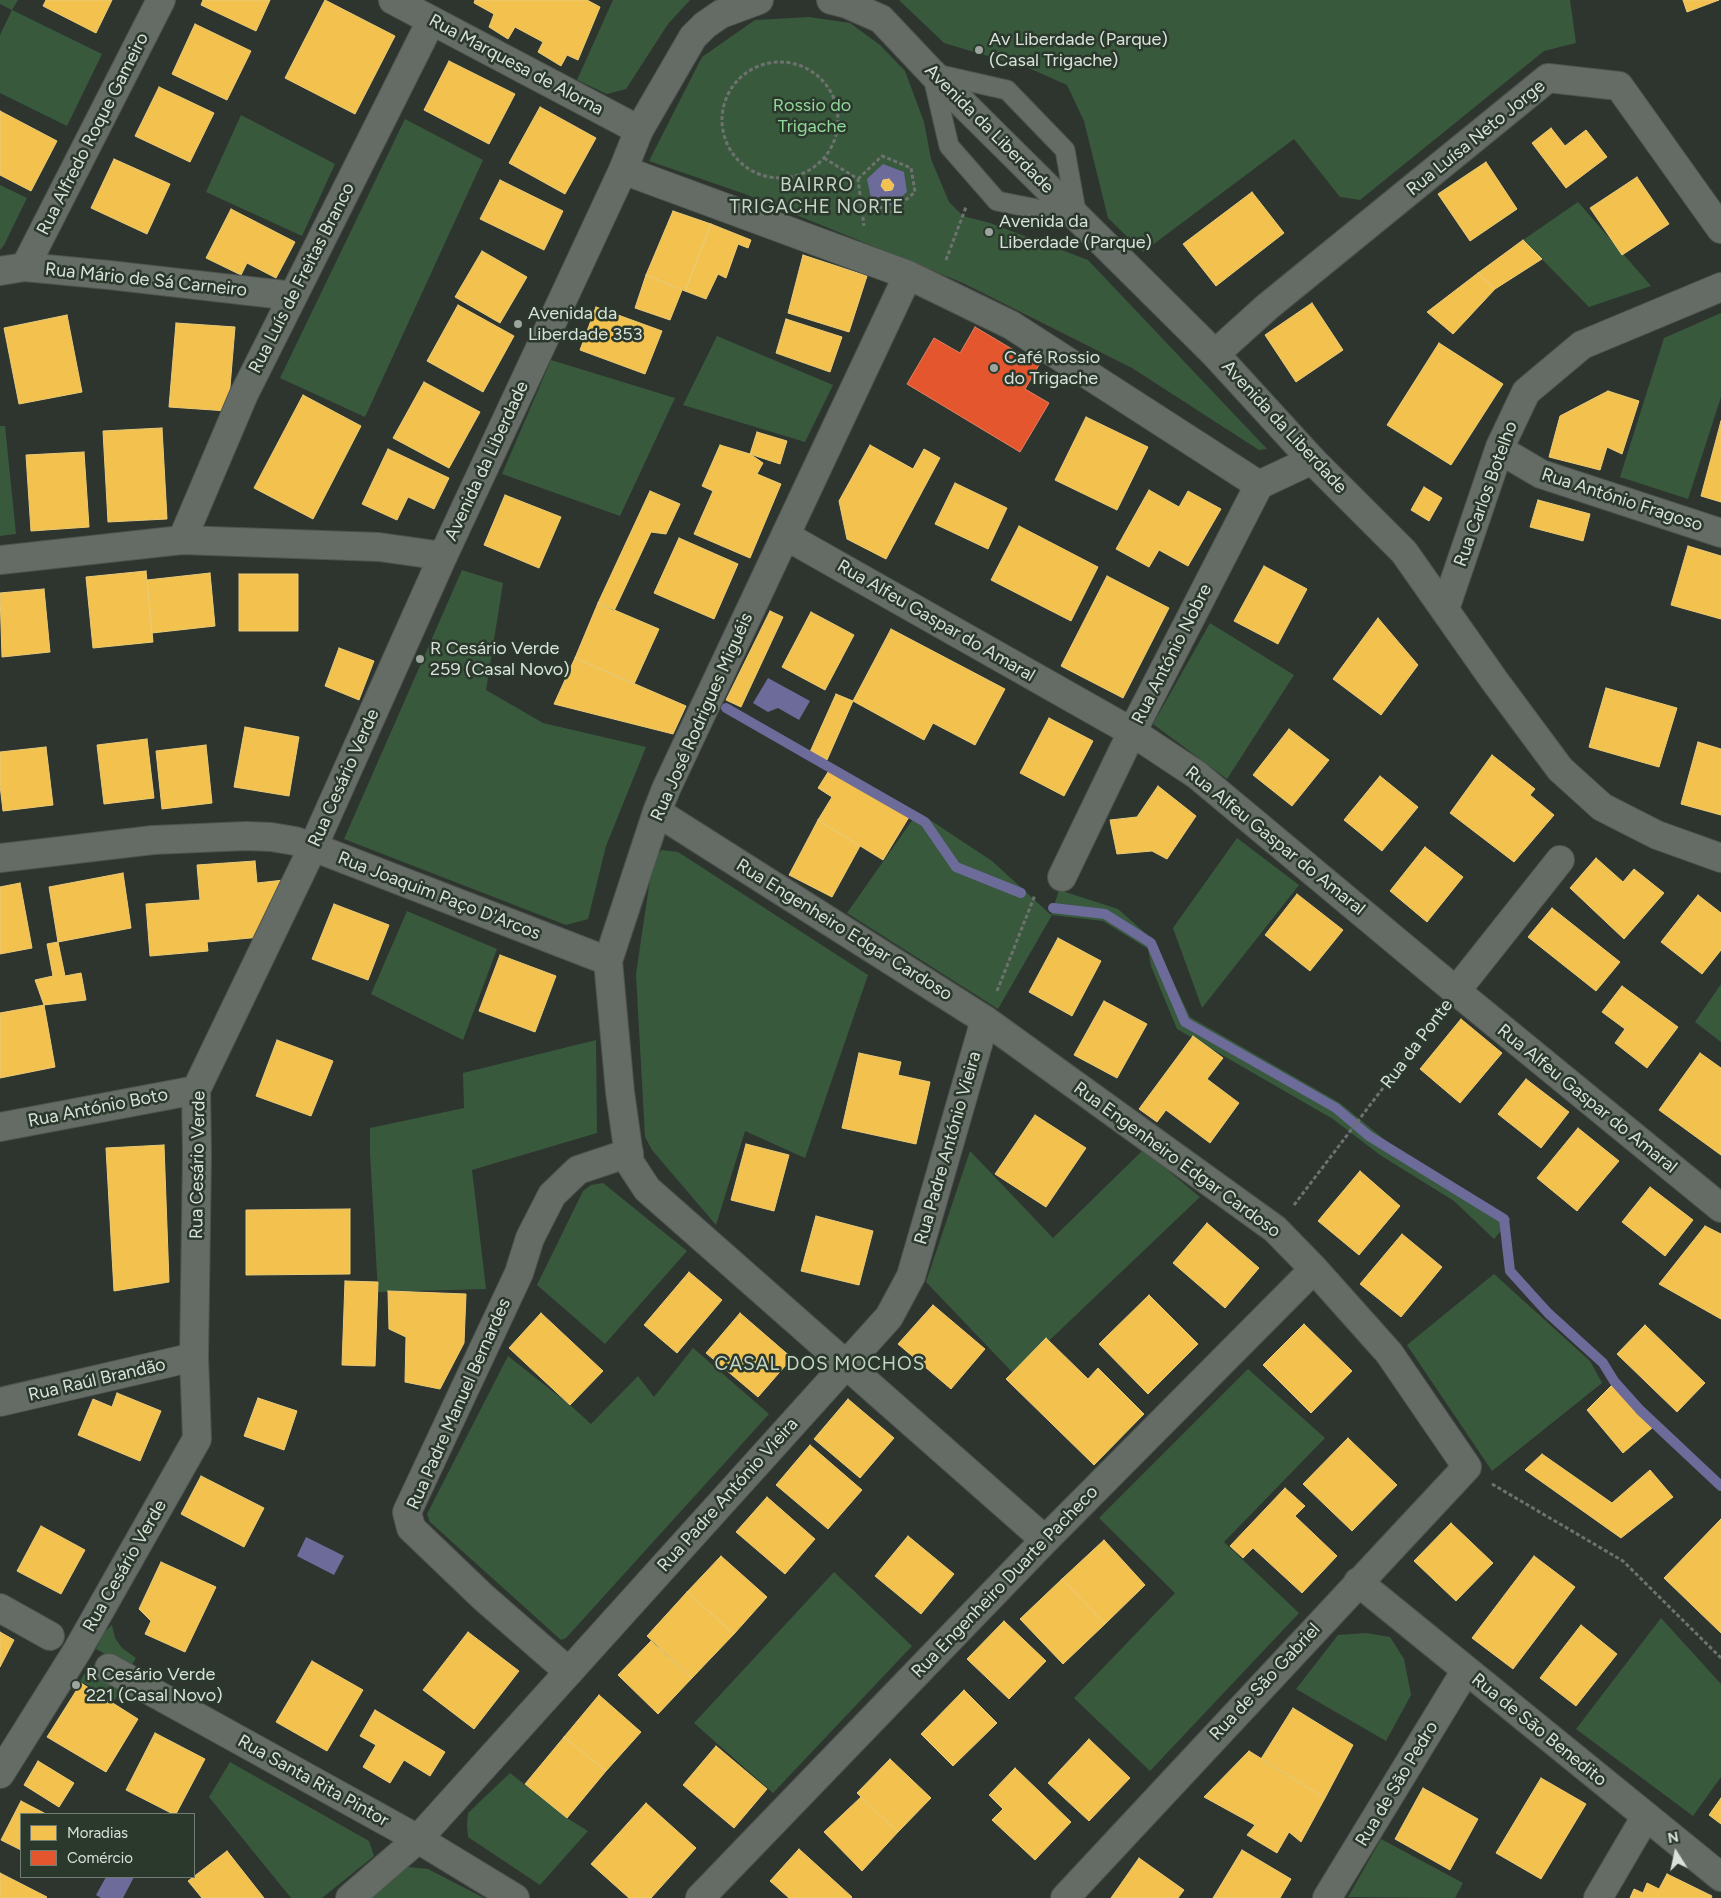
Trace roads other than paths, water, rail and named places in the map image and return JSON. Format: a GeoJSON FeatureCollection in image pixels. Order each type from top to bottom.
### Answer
{"type":"FeatureCollection","features":[{"type":"Feature","properties":{"kind":"street","name":"Rua Alfredo Roque Gameiro"},"geometry":{"type":"LineString","coordinates":[[12,269],[161,0]]}},
{"type":"Feature","properties":{"kind":"street","name":"Rua Marquesa de Alorna"},"geometry":{"type":"LineString","coordinates":[[393,0],[639,130]]}},
{"type":"Feature","properties":{"kind":"street","name":"Avenida da Liberdade"},"geometry":{"type":"LineString","coordinates":[[0,560],[182,540],[380,547],[443,556],[623,170],[639,130],[693,37],[705,25],[721,14],[759,0]]}},
{"type":"Feature","properties":{"kind":"street","name":"Avenida da Liberdade"},"geometry":{"type":"LineString","coordinates":[[831,0],[848,4],[881,19],[932,73],[1215,354],[1312,460],[1404,552],[1560,770],[1602,807],[1656,835],[1721,858]]}},
{"type":"Feature","properties":{"kind":"street","name":"Rua Luís de Freitas Branco"},"geometry":{"type":"LineString","coordinates":[[182,540],[244,394],[431,21]]}},
{"type":"Feature","properties":{"kind":"street","name":"Rua Luísa Neto Jorge"},"geometry":{"type":"LineString","coordinates":[[1215,354],[1268,307],[1548,78],[1619,86],[1721,229]]}},
{"type":"Feature","properties":{"kind":"street"},"geometry":{"type":"LineString","coordinates":[[623,170],[908,275],[1011,325],[1259,485],[1312,460]]}},
{"type":"Feature","properties":{"kind":"street","name":"Rua Mário de Sá Carneiro"},"geometry":{"type":"LineString","coordinates":[[12,269],[109,275],[293,296]]}},
{"type":"Feature","properties":{"kind":"street","name":"Rua José Rodrigues Miguéis"},"geometry":{"type":"LineString","coordinates":[[908,275],[666,789],[657,812],[608,961],[620,1092],[630,1163],[647,1190],[1045,1540]]}},
{"type":"Feature","properties":{"kind":"street","name":"Rua Carlos Botelho"},"geometry":{"type":"LineString","coordinates":[[1445,610],[1500,447],[1526,392],[1582,345],[1721,287]]}},
{"type":"Feature","properties":{"kind":"street","name":"Rua António Fragoso"},"geometry":{"type":"LineString","coordinates":[[1500,447],[1507,454],[1541,474],[1721,533]]}},
{"type":"Feature","properties":{"kind":"street","name":"Rua António Nobre"},"geometry":{"type":"LineString","coordinates":[[1062,877],[1132,732],[1259,485]]}},
{"type":"Feature","properties":{"kind":"street","name":"Rua Alfeu Gaspar do Amaral"},"geometry":{"type":"LineString","coordinates":[[786,536],[1132,732],[1198,775],[1456,992],[1721,1208]]}},
{"type":"Feature","properties":{"kind":"street","name":"Rua Cesário Verde"},"geometry":{"type":"LineString","coordinates":[[0,1774],[69,1647],[197,1439],[194,1357],[198,1155],[196,1090],[313,847],[443,556]]}},
{"type":"Feature","properties":{"kind":"street","name":"Rua Engenheiro Edgar Cardoso"},"geometry":{"type":"LineString","coordinates":[[657,812],[985,1020],[1275,1229],[1314,1269],[1389,1353],[1466,1467]]}},
{"type":"Feature","properties":{"kind":"street","name":"Rua Joaquim Paço D'Arcos"},"geometry":{"type":"LineString","coordinates":[[0,858],[153,840],[246,836],[287,839],[313,847],[608,961]]}},
{"type":"Feature","properties":{"kind":"street","name":"Rua da Ponte"},"geometry":{"type":"LineString","coordinates":[[1456,992],[1560,860]]}},
{"type":"Feature","properties":{"kind":"street","name":"Rua Padre António Vieira"},"geometry":{"type":"LineString","coordinates":[[350,1898],[418,1839],[889,1317],[911,1276],[985,1020]]}},
{"type":"Feature","properties":{"kind":"street","name":"Rua António Boto"},"geometry":{"type":"LineString","coordinates":[[0,1127],[196,1090]]}},
{"type":"Feature","properties":{"kind":"street","name":"Rua Padre Manuel Bernardes"},"geometry":{"type":"LineString","coordinates":[[569,1672],[483,1597],[411,1528],[407,1512],[519,1273],[530,1238],[552,1195],[578,1170],[629,1152]]}},
{"type":"Feature","properties":{"kind":"street","name":"Rua Engenheiro Duarte Pacheco"},"geometry":{"type":"LineString","coordinates":[[700,1898],[1045,1540],[1314,1269]]}},
{"type":"Feature","properties":{"kind":"street","name":"Rua Raúl Brandão"},"geometry":{"type":"LineString","coordinates":[[0,1402],[194,1357]]}},
{"type":"Feature","properties":{"kind":"street","name":"Rua de São Gabriel"},"geometry":{"type":"LineString","coordinates":[[1065,1898],[1466,1467]]}},
{"type":"Feature","properties":{"kind":"street","name":"Rua de São Benedito"},"geometry":{"type":"LineString","coordinates":[[1358,1582],[1721,1877]]}},
{"type":"Feature","properties":{"kind":"street"},"geometry":{"type":"LineString","coordinates":[[0,1608],[69,1647]]}},
{"type":"Feature","properties":{"kind":"street","name":"Rua Santa Rita Pintor"},"geometry":{"type":"LineString","coordinates":[[109,1668],[418,1839],[515,1898]]}},
{"type":"Feature","properties":{"kind":"street","name":"Rua de São Pedro"},"geometry":{"type":"LineString","coordinates":[[1328,1898],[1466,1670]]}},
{"type":"Feature","properties":{"kind":"street"},"geometry":{"type":"LineString","coordinates":[[1598,1898],[1646,1816]]}},
{"type":"Feature","properties":{"kind":"lane"},"geometry":{"type":"LineString","coordinates":[[932,73],[1007,90],[1065,150],[1077,217],[996,201],[949,146],[932,73]]}},
{"type":"Feature","properties":{"kind":"waterway"},"geometry":{"type":"LineString","coordinates":[[726,708],[925,822],[956,867],[1021,893]]}},
{"type":"Feature","properties":{"kind":"waterway"},"geometry":{"type":"LineString","coordinates":[[1053,908],[1105,914],[1151,943],[1185,1022],[1336,1108],[1369,1136],[1504,1219],[1510,1271],[1548,1313],[1603,1363],[1614,1381],[1640,1410],[1721,1486]]}},
{"type":"Feature","properties":{"kind":"place","name":"Av Liberdade (Parque) (Casal Trigache)"},"geometry":{"type":"Point","coordinates":[979,50]}},
{"type":"Feature","properties":{"kind":"place","name":"Avenida da Liberdade (Parque)"},"geometry":{"type":"Point","coordinates":[989,232]}},
{"type":"Feature","properties":{"kind":"place","name":"Avenida da Liberdade 353"},"geometry":{"type":"Point","coordinates":[518,324]}},
{"type":"Feature","properties":{"kind":"place","name":"Café Rossio do Trigache"},"geometry":{"type":"Point","coordinates":[994,368]}},
{"type":"Feature","properties":{"kind":"place","name":"R Cesário Verde 259 (Casal Novo)"},"geometry":{"type":"Point","coordinates":[420,659]}},
{"type":"Feature","properties":{"kind":"place","name":"R Cesário Verde 221 (Casal Novo)"},"geometry":{"type":"Point","coordinates":[76,1685]}},
{"type":"Feature","properties":{"kind":"district","name":"BAIRRO TRIGACHE NORTE"},"geometry":{"type":"Point","coordinates":[817,196]}},
{"type":"Feature","properties":{"kind":"district","name":"CASAL DOS MOCHOS"},"geometry":{"type":"Point","coordinates":[820,1364]}},
{"type":"Feature","properties":{"kind":"park label","name":"Rossio do Trigache"},"geometry":{"type":"Point","coordinates":[812,116]}}]}
